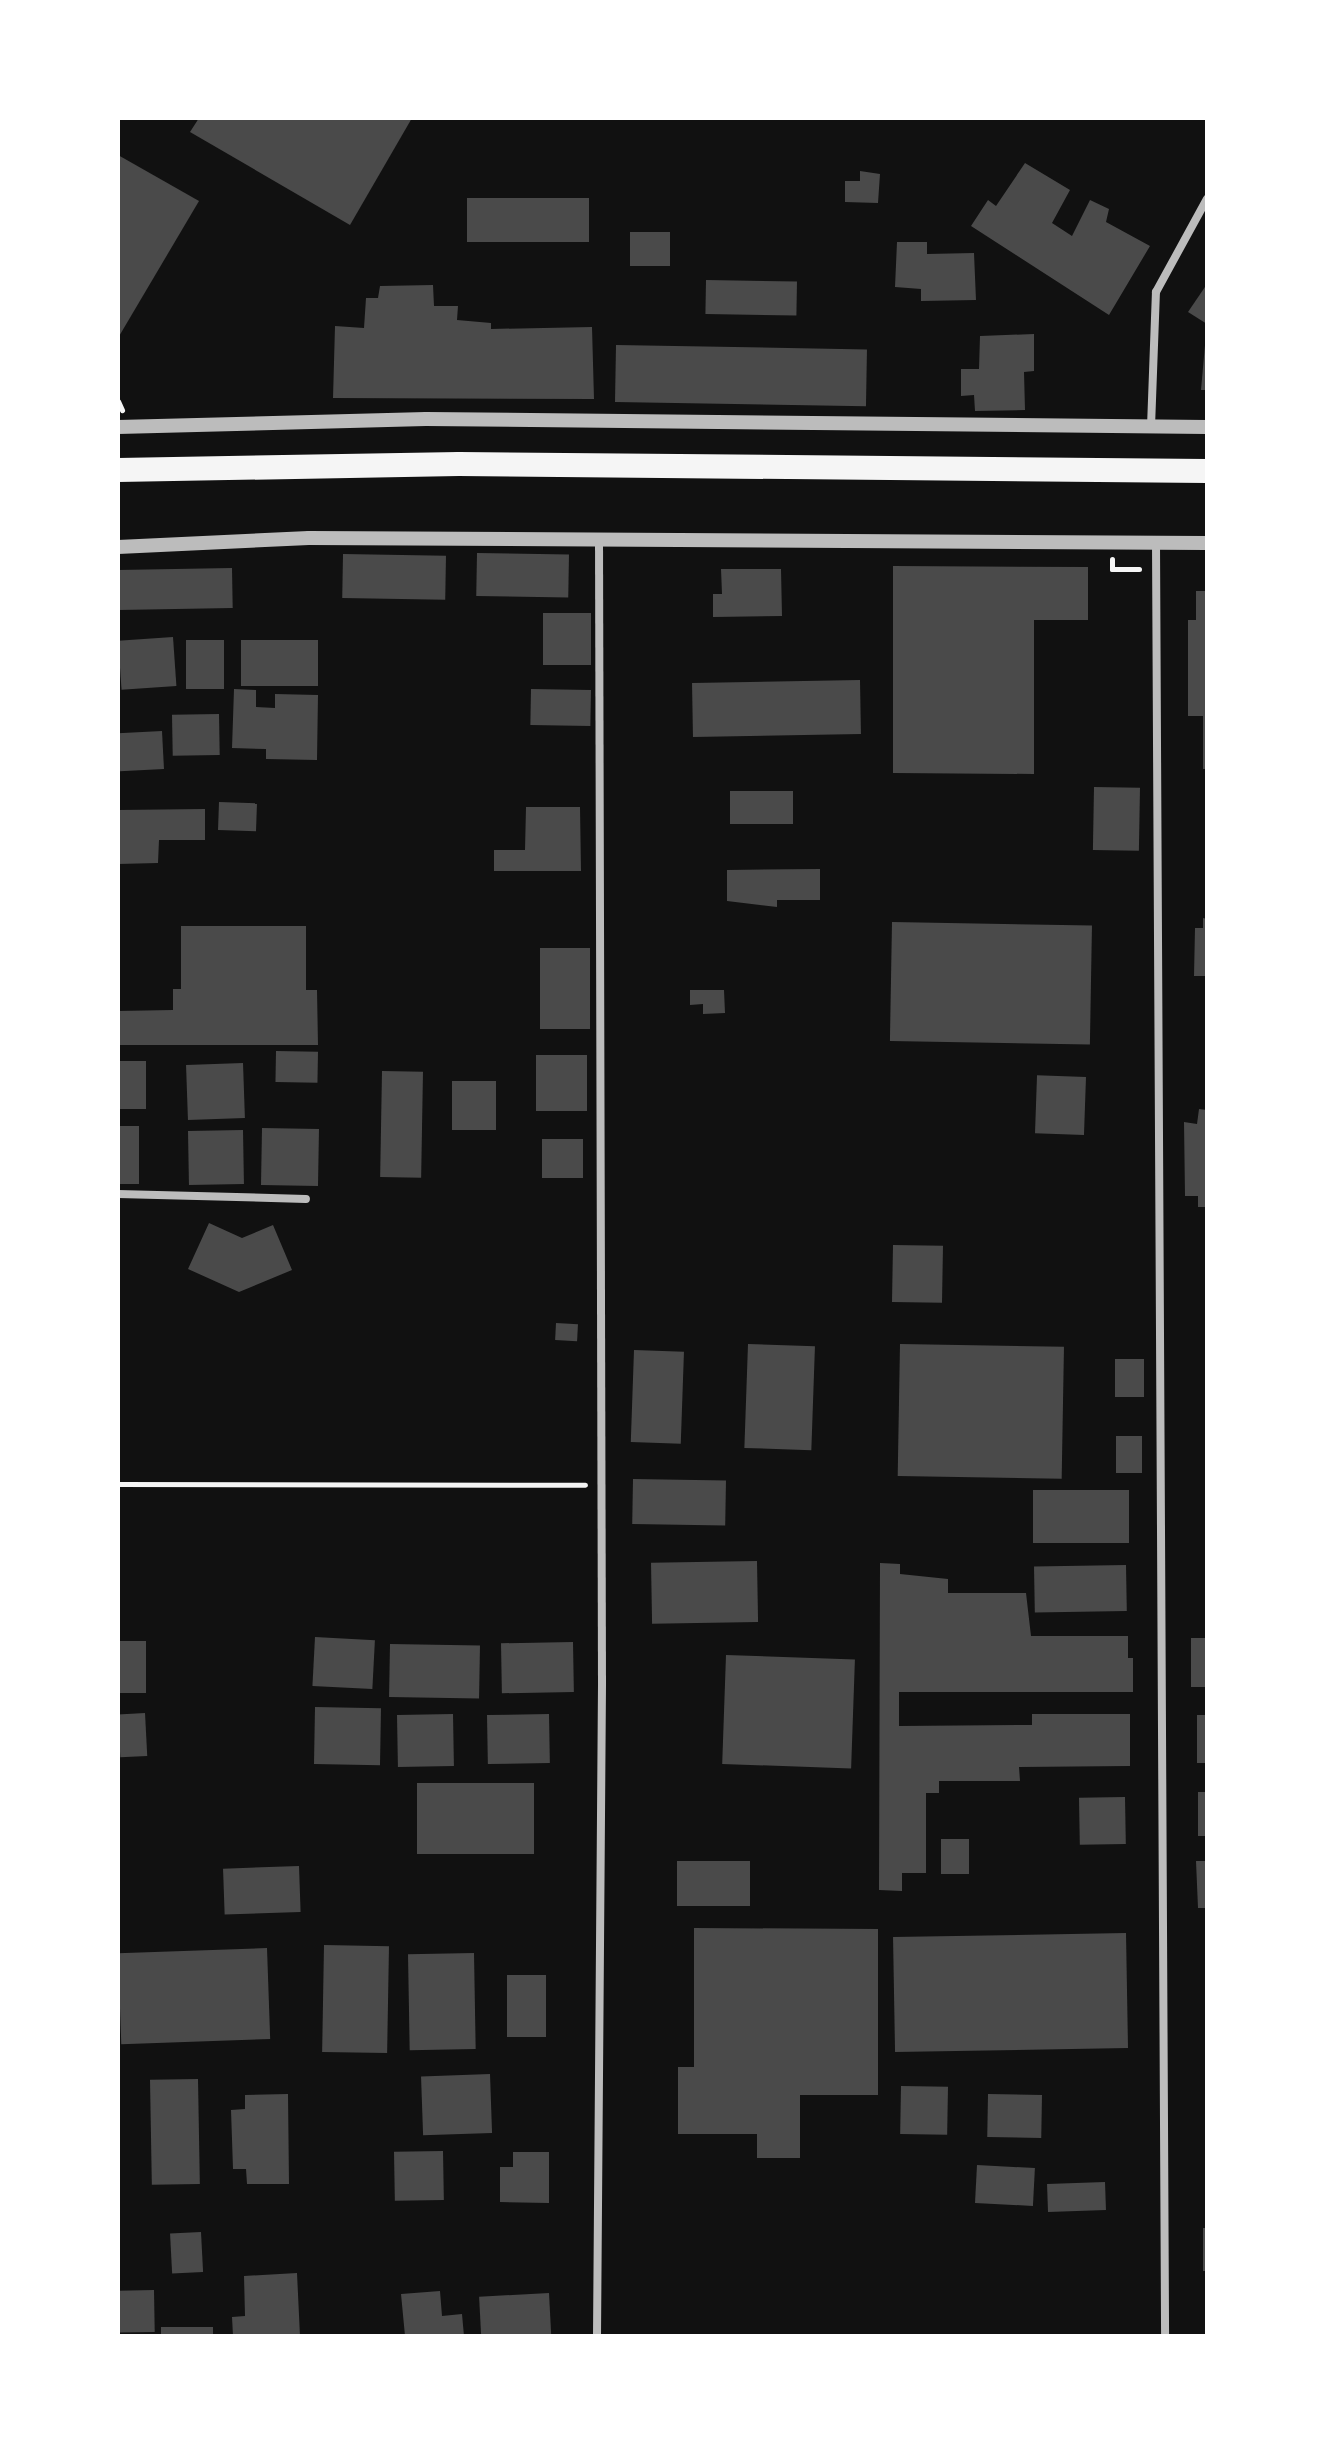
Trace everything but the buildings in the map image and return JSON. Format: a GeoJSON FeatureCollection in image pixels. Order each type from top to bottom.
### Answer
{"type":"FeatureCollection","features":[{"type":"Feature","properties":{"kind":"highway"},"geometry":{"type":"LineString","coordinates":[[118,470],[490,464],[1207,471]]}},
{"type":"Feature","properties":{"kind":"highway"},"geometry":{"type":"LineString","coordinates":[[1163,471],[1207,478]]}},
{"type":"Feature","properties":{"kind":"street"},"geometry":{"type":"LineString","coordinates":[[1151,427],[1156,292],[1207,199]]}},
{"type":"Feature","properties":{"kind":"street"},"geometry":{"type":"LineString","coordinates":[[118,427],[426,419],[1207,427]]}},
{"type":"Feature","properties":{"kind":"street"},"geometry":{"type":"LineString","coordinates":[[118,547],[309,538],[1207,543]]}},
{"type":"Feature","properties":{"kind":"street"},"geometry":{"type":"LineString","coordinates":[[597,2336],[602,1485],[599,540]]}},
{"type":"Feature","properties":{"kind":"street"},"geometry":{"type":"LineString","coordinates":[[1156,543],[1165,2336]]}},
{"type":"Feature","properties":{"kind":"street"},"geometry":{"type":"LineString","coordinates":[[118,1194],[306,1199]]}},
{"type":"Feature","properties":{"kind":"path"},"geometry":{"type":"LineString","coordinates":[[118,1484],[602,1485]]}}]}
